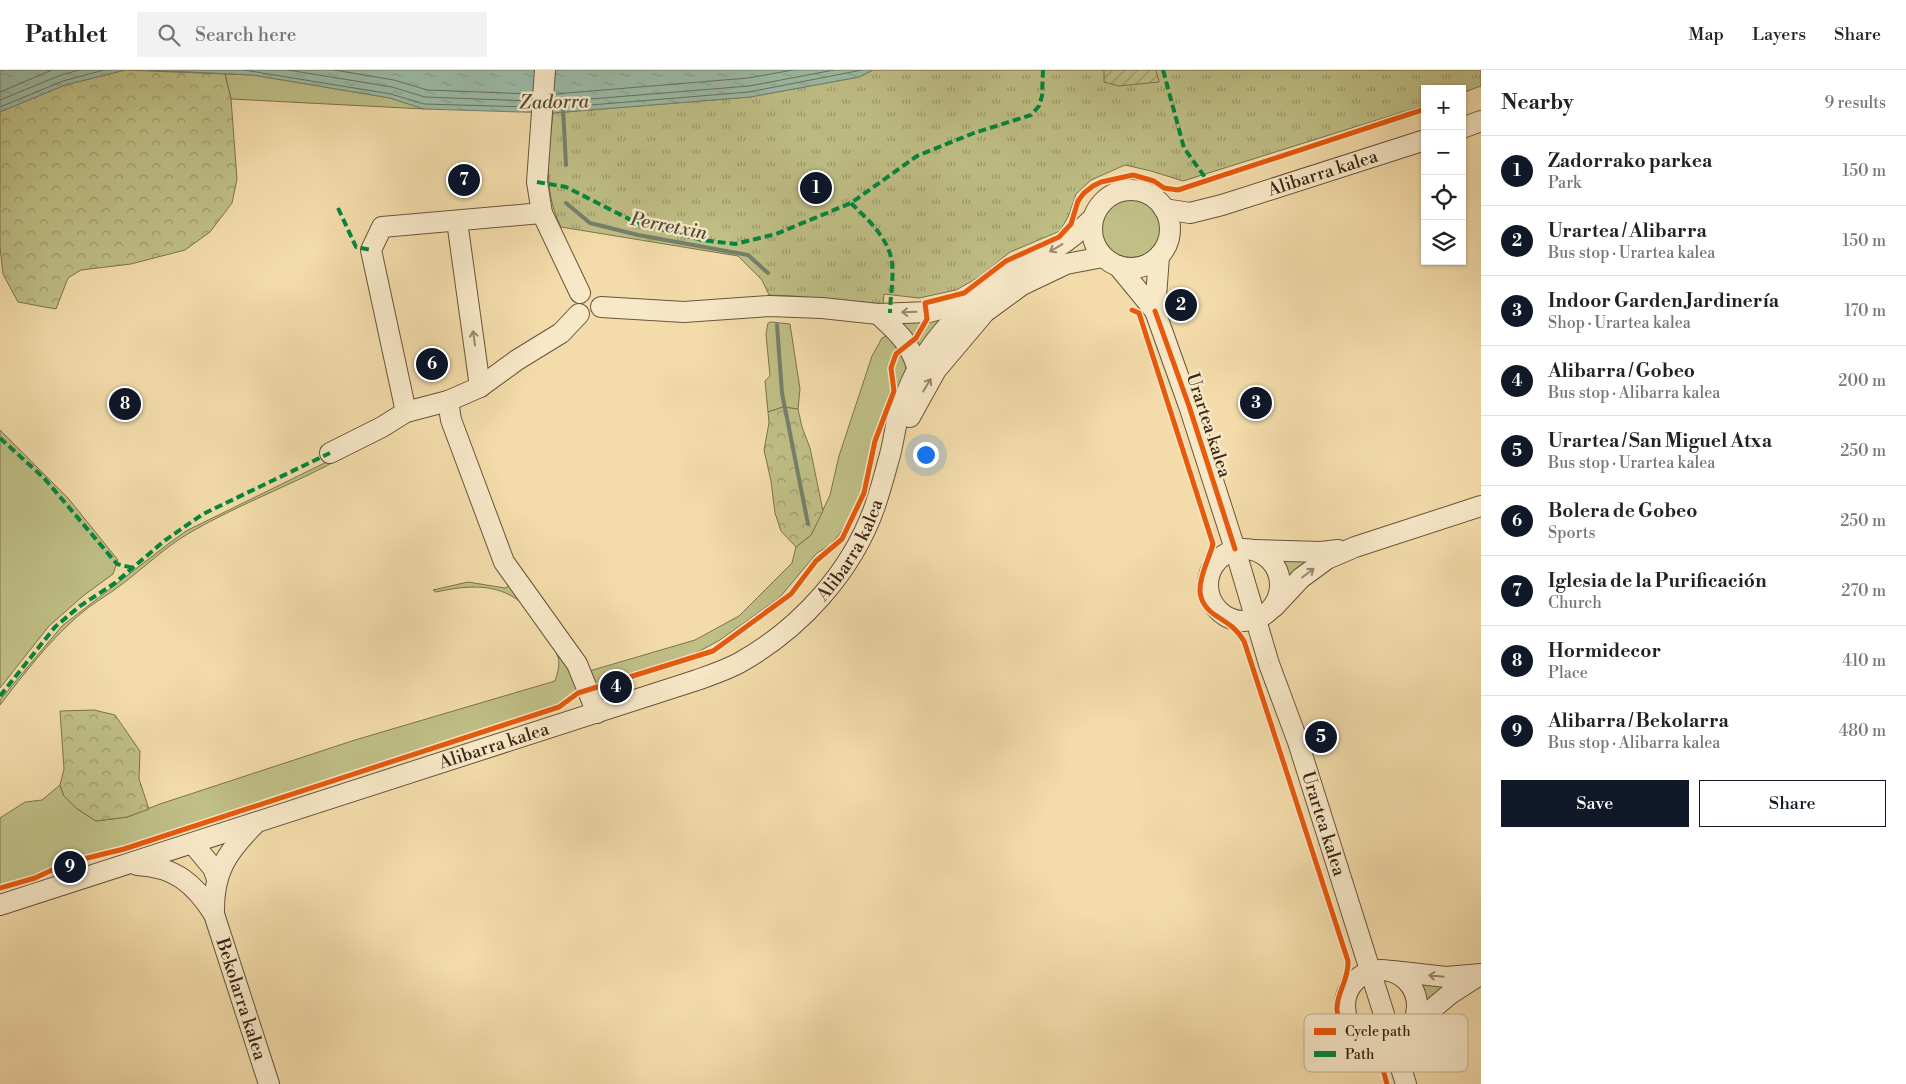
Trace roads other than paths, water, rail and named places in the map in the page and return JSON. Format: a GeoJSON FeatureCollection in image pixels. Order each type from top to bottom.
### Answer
{"type":"FeatureCollection","features":[{"type":"Feature","properties":{"kind":"street"},"geometry":{"type":"LineString","coordinates":[[545,70],[537,182],[542,213],[580,293]]}},
{"type":"Feature","properties":{"kind":"street"},"geometry":{"type":"LineString","coordinates":[[1466,127],[1481,122]]}},
{"type":"Feature","properties":{"kind":"street","name":"Alibarra kalea"},"geometry":{"type":"LineString","coordinates":[[1164,209],[1190,213],[1220,206],[1421,141]]}},
{"type":"Feature","properties":{"kind":"street"},"geometry":{"type":"LineString","coordinates":[[1137,191],[1148,194],[1157,200],[1164,209],[1170,231],[1163,249],[1147,265],[1133,268],[1111,262],[1095,246],[1092,232],[1093,218],[1105,200],[1115,194],[1137,191]]}},
{"type":"Feature","properties":{"kind":"street","name":"Alibarra kalea"},"geometry":{"type":"LineString","coordinates":[[1163,249],[1179,230],[1220,206]]}},
{"type":"Feature","properties":{"kind":"street"},"geometry":{"type":"LineString","coordinates":[[406,412],[370,250],[382,227],[542,213]]}},
{"type":"Feature","properties":{"kind":"street","name":"Alibarra kalea"},"geometry":{"type":"LineString","coordinates":[[0,905],[597,713],[697,680],[738,663],[777,638],[806,613],[847,564],[861,539],[875,506],[889,460],[898,417],[917,367],[941,334],[973,300],[1009,271],[1047,254],[1074,238],[1093,218]]}},
{"type":"Feature","properties":{"kind":"street"},"geometry":{"type":"LineString","coordinates":[[457,221],[480,387]]}},
{"type":"Feature","properties":{"kind":"street","name":"Urartea kalea"},"geometry":{"type":"LineString","coordinates":[[1155,311],[1163,249]]}},
{"type":"Feature","properties":{"kind":"street","name":"Alibarra kalea"},"geometry":{"type":"LineString","coordinates":[[889,460],[922,393],[936,370],[986,312],[1022,285],[1066,264],[1111,262]]}},
{"type":"Feature","properties":{"kind":"street","name":"Urartea kalea"},"geometry":{"type":"LineString","coordinates":[[1111,262],[1155,311],[1189,406],[1236,549],[1269,664],[1298,742],[1385,1014]]}},
{"type":"Feature","properties":{"kind":"street"},"geometry":{"type":"LineString","coordinates":[[588,290],[595,293],[600,299],[601,307],[596,314],[588,317],[579,314],[574,303],[580,293],[588,290]]}},
{"type":"Feature","properties":{"kind":"street"},"geometry":{"type":"LineString","coordinates":[[601,307],[684,312],[769,306],[822,308],[878,314],[929,312],[973,300]]}},
{"type":"Feature","properties":{"kind":"street"},"geometry":{"type":"LineString","coordinates":[[330,453],[382,427],[406,412],[448,401],[480,387],[517,360],[562,333],[579,314]]}},
{"type":"Feature","properties":{"kind":"street"},"geometry":{"type":"LineString","coordinates":[[878,314],[901,336],[912,350],[917,367]]}},
{"type":"Feature","properties":{"kind":"street"},"geometry":{"type":"LineString","coordinates":[[448,401],[452,420],[504,562],[576,664],[597,713]]}},
{"type":"Feature","properties":{"kind":"street"},"geometry":{"type":"LineString","coordinates":[[1355,547],[1321,552],[1236,549],[1222,556],[1214,563],[1207,582],[1208,592],[1217,610],[1225,616],[1245,621],[1256,620],[1274,606],[1301,578],[1327,559],[1355,547],[1481,506]]}},
{"type":"Feature","properties":{"kind":"street"},"geometry":{"type":"LineString","coordinates":[[1256,550],[1266,555],[1274,563],[1279,574],[1281,585],[1279,596],[1274,606]]}},
{"type":"Feature","properties":{"kind":"street","name":"Bekolarra kalea"},"geometry":{"type":"LineString","coordinates":[[214,914],[217,879],[223,862],[236,843],[255,824]]}},
{"type":"Feature","properties":{"kind":"street"},"geometry":{"type":"LineString","coordinates":[[193,844],[213,868],[217,879]]}},
{"type":"Feature","properties":{"kind":"street"},"geometry":{"type":"LineString","coordinates":[[191,885],[190,860],[193,844]]}},
{"type":"Feature","properties":{"kind":"street","name":"Bekolarra kalea"},"geometry":{"type":"LineString","coordinates":[[130,864],[154,866],[170,870],[203,896],[214,914],[269,1084]]}},
{"type":"Feature","properties":{"kind":"street"},"geometry":{"type":"LineString","coordinates":[[1346,1014],[1345,1000],[1351,984],[1359,977],[1371,971],[1392,971],[1446,977],[1481,974]]}},
{"type":"Feature","properties":{"kind":"street"},"geometry":{"type":"LineString","coordinates":[[1392,971],[1403,977],[1412,986],[1417,998],[1416,1014]]}},
{"type":"Feature","properties":{"kind":"street"},"geometry":{"type":"LineString","coordinates":[[1426,1014],[1450,994],[1481,974]]}},
{"type":"Feature","properties":{"kind":"street","name":"Urartea kalea"},"geometry":{"type":"LineString","coordinates":[[1402,1072],[1406,1084]]}},
{"type":"Feature","properties":{"kind":"water"},"geometry":{"type":"Polygon","coordinates":[[[125,70],[65,85],[0,112],[0,71],[125,70]]]}},
{"type":"Feature","properties":{"kind":"water","name":"Zadorra"},"geometry":{"type":"Polygon","coordinates":[[[146,70],[873,70],[859,77],[750,97],[553,113],[424,109],[390,98],[253,75],[146,70]]]}},
{"type":"Feature","properties":{"kind":"waterway","name":"Perretxin"},"geometry":{"type":"LineString","coordinates":[[563,108],[566,165]]}},
{"type":"Feature","properties":{"kind":"waterway","name":"Perretxin"},"geometry":{"type":"LineString","coordinates":[[566,203],[590,223],[638,235],[748,255],[768,273]]}},
{"type":"Feature","properties":{"kind":"waterway","name":"Perretxin"},"geometry":{"type":"LineString","coordinates":[[777,325],[782,393],[808,524]]}},
{"type":"Feature","properties":{"kind":"place","name":"Iglesia de la Purificación"},"geometry":{"type":"Point","coordinates":[464,180]}},
{"type":"Feature","properties":{"kind":"place","name":"Zadorrako parkea"},"geometry":{"type":"Point","coordinates":[816,188]}},
{"type":"Feature","properties":{"kind":"place","name":"Urartea / Alibarra"},"geometry":{"type":"Point","coordinates":[1181,305]}},
{"type":"Feature","properties":{"kind":"place","name":"Bolera de Gobeo"},"geometry":{"type":"Point","coordinates":[432,364]}},
{"type":"Feature","properties":{"kind":"place","name":"Indoor Garden Jardinería"},"geometry":{"type":"Point","coordinates":[1256,403]}},
{"type":"Feature","properties":{"kind":"place","name":"Hormidecor"},"geometry":{"type":"Point","coordinates":[125,404]}},
{"type":"Feature","properties":{"kind":"place","name":"Alibarra / Gobeo"},"geometry":{"type":"Point","coordinates":[616,687]}},
{"type":"Feature","properties":{"kind":"place","name":"Urartea / San Miguel Atxa"},"geometry":{"type":"Point","coordinates":[1321,737]}},
{"type":"Feature","properties":{"kind":"place","name":"Alibarra / Bekolarra"},"geometry":{"type":"Point","coordinates":[70,867]}}]}
